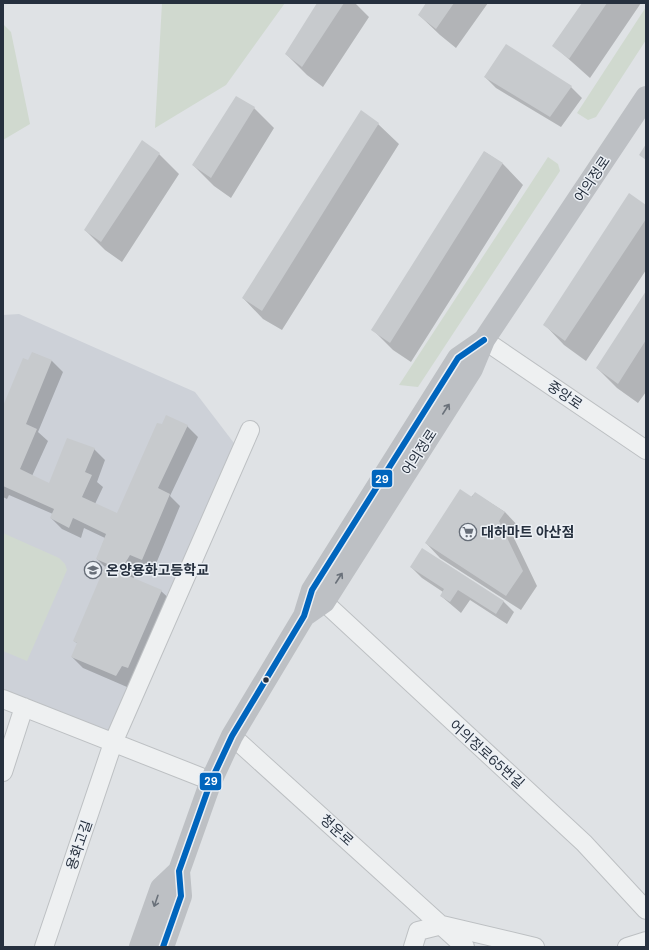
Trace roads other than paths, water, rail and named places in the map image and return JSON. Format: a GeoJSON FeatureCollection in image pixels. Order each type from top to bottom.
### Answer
{"type":"FeatureCollection","features":[{"type":"Feature","properties":{"kind":"main road","name":"어의정로"},"geometry":{"type":"LineString","coordinates":[[304,616],[324,602],[472,369],[484,340],[646,97]]}},
{"type":"Feature","properties":{"kind":"main road","name":"어의정로"},"geometry":{"type":"LineString","coordinates":[[162,947],[181,896],[179,871],[211,781],[232,736],[304,616],[312,590],[458,358],[484,340]]}},
{"type":"Feature","properties":{"kind":"main road","name":"어의정로"},"geometry":{"type":"LineString","coordinates":[[140,947],[161,888],[179,871]]}},
{"type":"Feature","properties":{"kind":"street","name":"중앙로"},"geometry":{"type":"LineString","coordinates":[[484,340],[646,450]]}},
{"type":"Feature","properties":{"kind":"street","name":"용화고길"},"geometry":{"type":"LineString","coordinates":[[44,947],[113,743],[250,430]]}},
{"type":"Feature","properties":{"kind":"street","name":"어의정로65번길"},"geometry":{"type":"LineString","coordinates":[[324,602],[584,843],[646,910]]}},
{"type":"Feature","properties":{"kind":"street"},"geometry":{"type":"LineString","coordinates":[[3,699],[211,781]]}},
{"type":"Feature","properties":{"kind":"street"},"geometry":{"type":"LineString","coordinates":[[3,772],[24,707]]}},
{"type":"Feature","properties":{"kind":"street","name":"청운로"},"geometry":{"type":"LineString","coordinates":[[232,736],[465,947]]}},
{"type":"Feature","properties":{"kind":"street"},"geometry":{"type":"LineString","coordinates":[[413,947],[418,931],[442,925]]}},
{"type":"Feature","properties":{"kind":"street","name":"청운로"},"geometry":{"type":"LineString","coordinates":[[442,925],[535,947]]}},
{"type":"Feature","properties":{"kind":"street"},"geometry":{"type":"LineString","coordinates":[[627,947],[646,940]]}},
{"type":"Feature","properties":{"kind":"place","name":"대하마트 아산점"},"geometry":{"type":"Point","coordinates":[468,532]}},
{"type":"Feature","properties":{"kind":"place","name":"온양용화고등학교"},"geometry":{"type":"Point","coordinates":[93,570]}}]}
